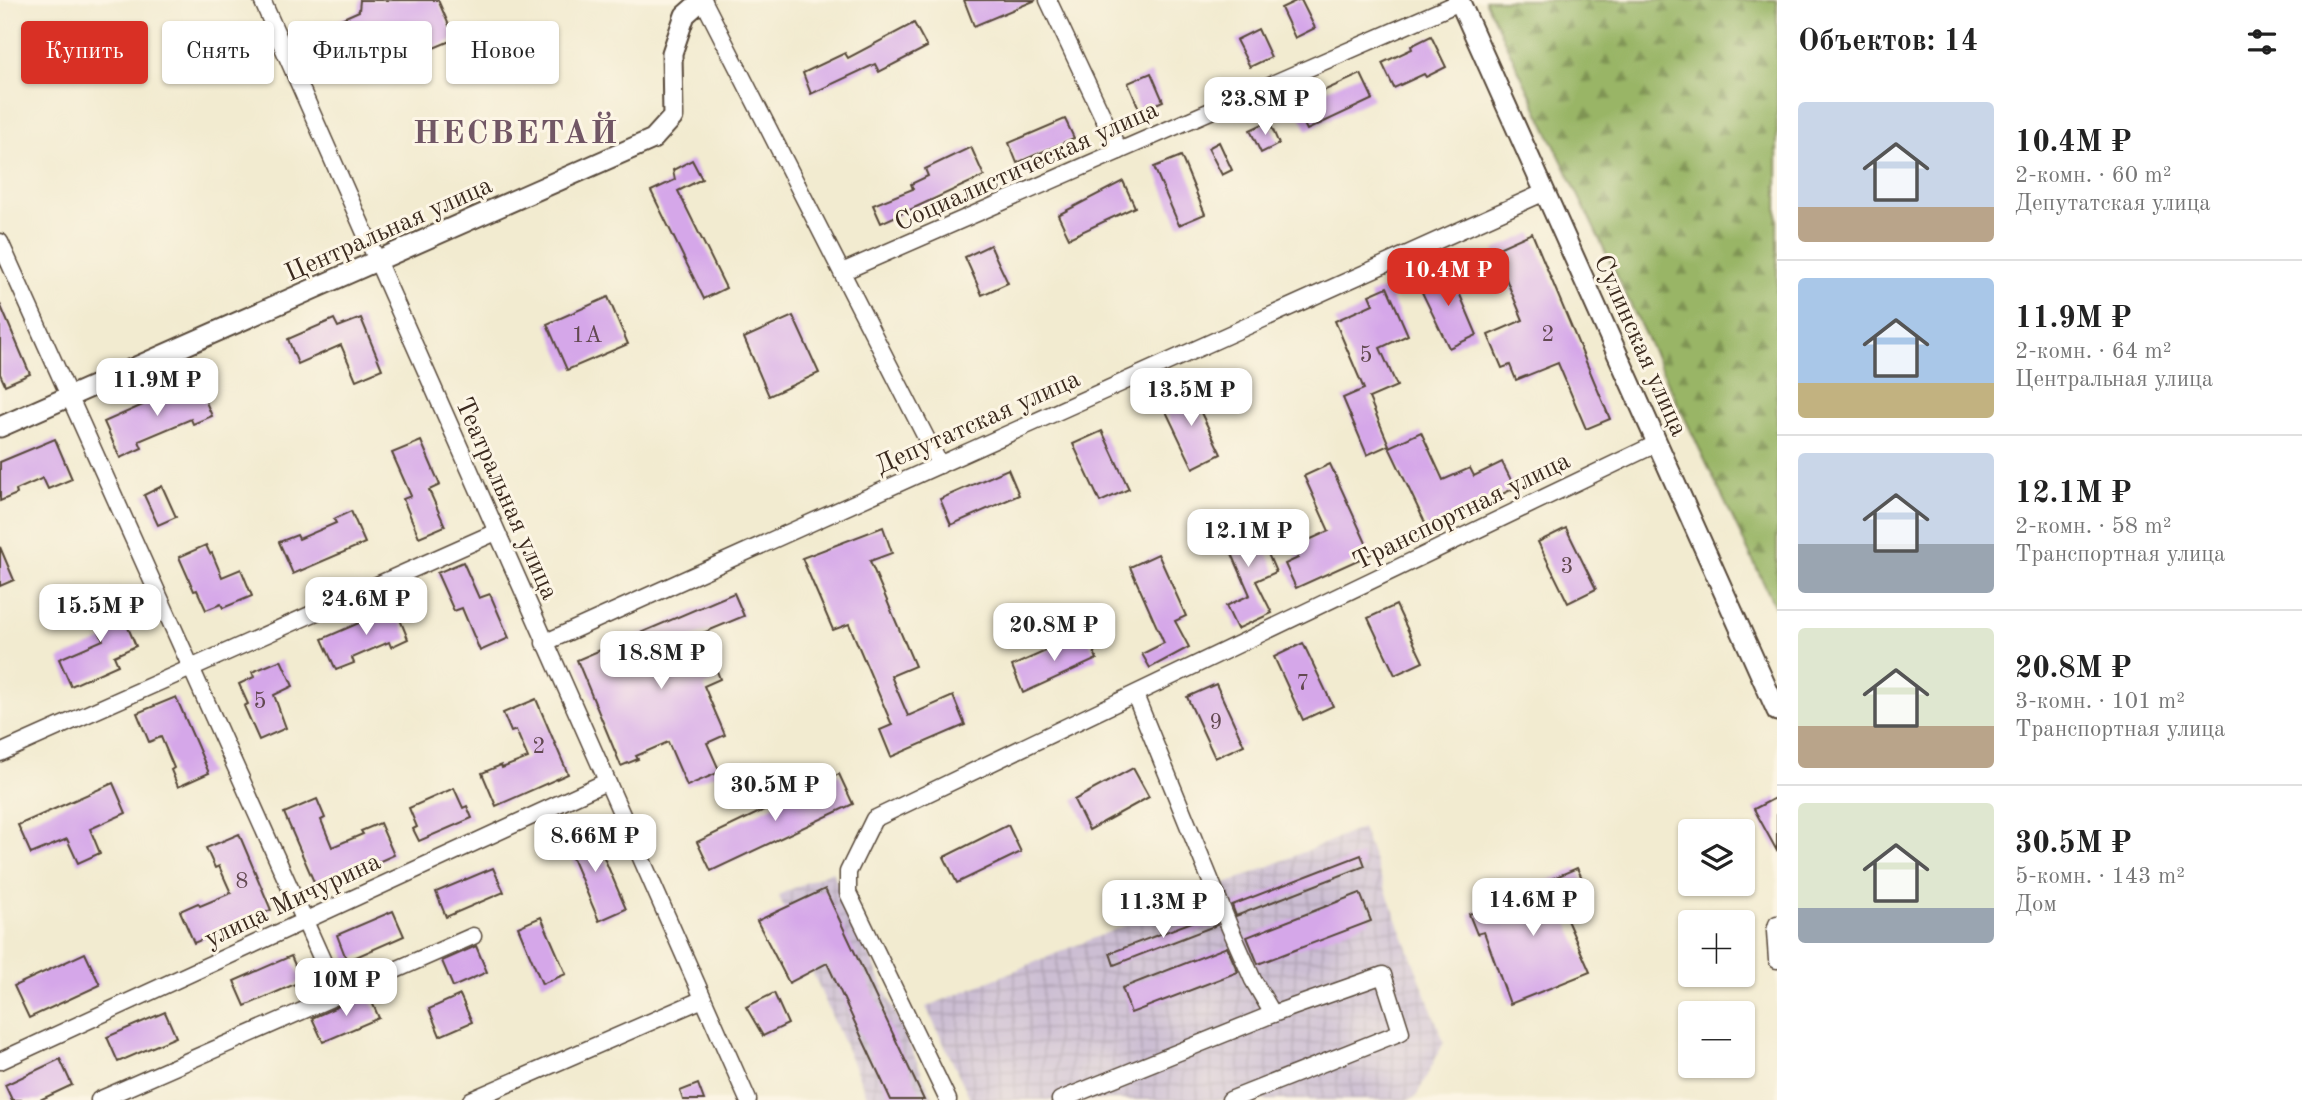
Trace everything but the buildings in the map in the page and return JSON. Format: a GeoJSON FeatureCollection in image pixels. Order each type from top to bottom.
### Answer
{"type":"FeatureCollection","features":[{"type":"Feature","properties":{"kind":"main road","name":"Центральная улица"},"geometry":{"type":"LineString","coordinates":[[0,427],[653,139],[673,117],[672,53],[685,15],[703,0]]}},
{"type":"Feature","properties":{"kind":"main road","name":"Сулинская улица"},"geometry":{"type":"LineString","coordinates":[[1460,1],[1777,711]]}},
{"type":"Feature","properties":{"kind":"street","name":"Театральная улица"},"geometry":{"type":"LineString","coordinates":[[262,0],[748,1100]]}},
{"type":"Feature","properties":{"kind":"street"},"geometry":{"type":"LineString","coordinates":[[703,0],[940,465]]}},
{"type":"Feature","properties":{"kind":"street"},"geometry":{"type":"LineString","coordinates":[[1048,0],[1119,151]]}},
{"type":"Feature","properties":{"kind":"street","name":"Социалистическая улица"},"geometry":{"type":"LineString","coordinates":[[842,272],[1460,1]]}},
{"type":"Feature","properties":{"kind":"street","name":"Депутатская улица"},"geometry":{"type":"LineString","coordinates":[[544,643],[1545,192]]}},
{"type":"Feature","properties":{"kind":"street"},"geometry":{"type":"LineString","coordinates":[[0,242],[338,995]]}},
{"type":"Feature","properties":{"kind":"street","name":"Транспортная улица"},"geometry":{"type":"LineString","coordinates":[[948,1100],[848,893],[848,872],[874,819],[1658,443]]}},
{"type":"Feature","properties":{"kind":"street"},"geometry":{"type":"LineString","coordinates":[[0,753],[496,532]]}},
{"type":"Feature","properties":{"kind":"street"},"geometry":{"type":"LineString","coordinates":[[1135,695],[1234,938],[1253,980],[1273,1014]]}},
{"type":"Feature","properties":{"kind":"street","name":"улица Мичурина"},"geometry":{"type":"LineString","coordinates":[[0,1061],[606,782]]}},
{"type":"Feature","properties":{"kind":"street"},"geometry":{"type":"LineString","coordinates":[[1777,923],[1777,960]]}},
{"type":"Feature","properties":{"kind":"street"},"geometry":{"type":"LineString","coordinates":[[99,1100],[472,936]]}},
{"type":"Feature","properties":{"kind":"street"},"geometry":{"type":"LineString","coordinates":[[1060,1100],[1273,1014],[1383,975],[1401,1032],[1230,1100]]}},
{"type":"Feature","properties":{"kind":"street"},"geometry":{"type":"LineString","coordinates":[[471,1100],[703,999]]}},
{"type":"Feature","properties":{"kind":"shaded area"},"geometry":{"type":"Polygon","coordinates":[[[1362,828],[1444,1042],[1416,1097],[1408,1100],[971,1100],[926,1007],[1362,828]]]}},
{"type":"Feature","properties":{"kind":"shaded area"},"geometry":{"type":"Polygon","coordinates":[[[832,871],[934,1100],[869,1100],[778,895],[832,871]]]}},
{"type":"Feature","properties":{"kind":"green space"},"geometry":{"type":"Polygon","coordinates":[[[1485,0],[1777,0],[1777,611],[1485,0]]]}},
{"type":"Feature","properties":{"kind":"district","name":"НЕСВЕТАЙ"},"geometry":{"type":"Point","coordinates":[516,131]}}]}
